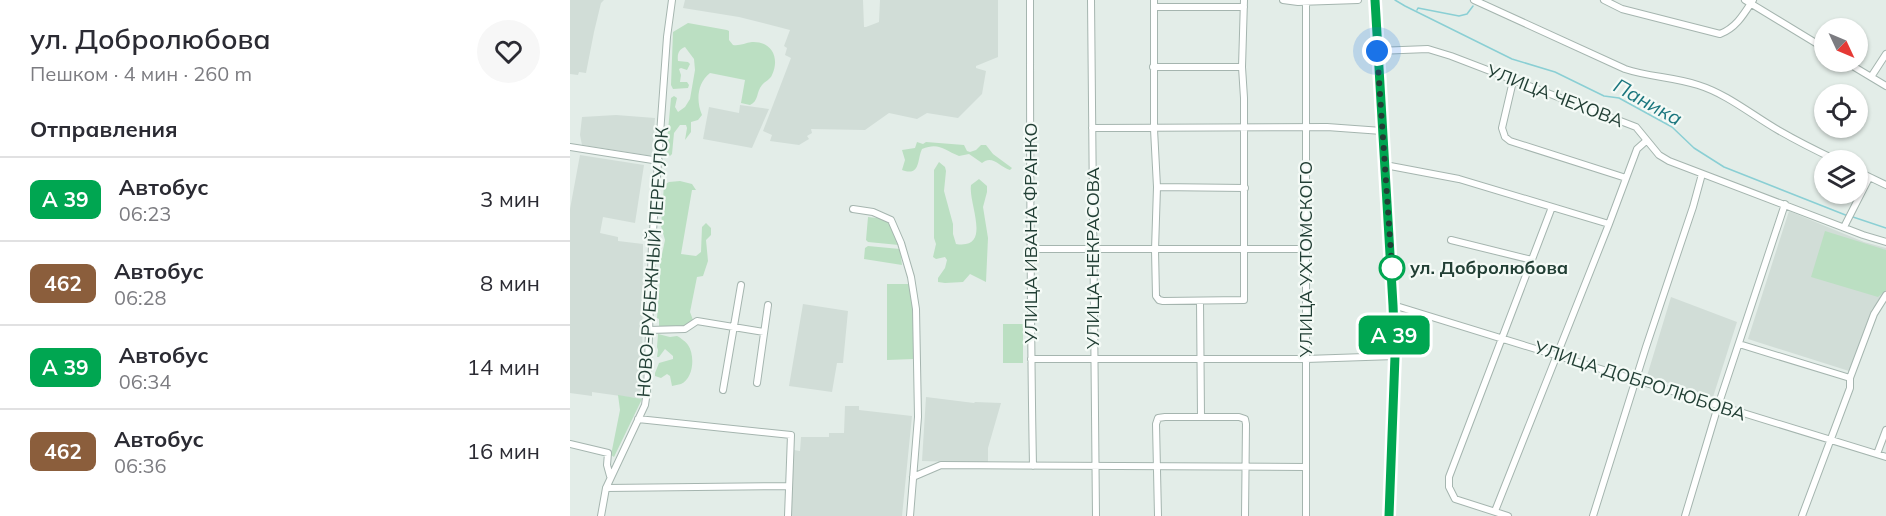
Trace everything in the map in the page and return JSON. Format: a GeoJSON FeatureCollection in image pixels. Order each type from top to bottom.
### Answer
{"type":"FeatureCollection","features":[{"type":"Feature","properties":{"kind":"street","name":"НОВО-РУБЕЖНЫЙ ПЕРЕУЛОК"},"geometry":{"type":"LineString","coordinates":[[601,516],[610,477],[645,405],[647,391],[652,245],[667,37],[672,0]]}},
{"type":"Feature","properties":{"kind":"street","name":"УЛИЦА ИВАНА ФРАНКО"},"geometry":{"type":"LineString","coordinates":[[1030,0],[1033,466]]}},
{"type":"Feature","properties":{"kind":"street","name":"УЛИЦА НЕКРАСОВА"},"geometry":{"type":"LineString","coordinates":[[1091,0],[1096,516]]}},
{"type":"Feature","properties":{"kind":"street"},"geometry":{"type":"LineString","coordinates":[[1283,0],[1306,2],[1358,0]]}},
{"type":"Feature","properties":{"kind":"street"},"geometry":{"type":"LineString","coordinates":[[1374,0],[1395,356],[1389,516]]}},
{"type":"Feature","properties":{"kind":"street"},"geometry":{"type":"LineString","coordinates":[[1474,0],[1625,69],[1684,81],[1712,90],[1779,131],[1816,150]]}},
{"type":"Feature","properties":{"kind":"street"},"geometry":{"type":"LineString","coordinates":[[1488,8],[1491,0]]}},
{"type":"Feature","properties":{"kind":"street"},"geometry":{"type":"LineString","coordinates":[[1604,0],[1622,9],[1720,34],[1734,27],[1750,1],[1814,42]]}},
{"type":"Feature","properties":{"kind":"street","name":"УЛИЦА УХТОМСКОГО"},"geometry":{"type":"LineString","coordinates":[[1306,2],[1306,516]]}},
{"type":"Feature","properties":{"kind":"street"},"geometry":{"type":"LineString","coordinates":[[1154,4],[1244,4],[1242,67],[1245,188],[1244,300],[1159,300],[1156,296],[1155,250],[1157,187],[1154,129],[1154,4]]}},
{"type":"Feature","properties":{"kind":"street","name":"УЛИЦА ЧЕХОВА"},"geometry":{"type":"LineString","coordinates":[[1377,51],[1428,49],[1451,56],[1636,127],[1659,155],[1669,161],[1886,242]]}},
{"type":"Feature","properties":{"kind":"street"},"geometry":{"type":"LineString","coordinates":[[1871,77],[1886,54]]}},
{"type":"Feature","properties":{"kind":"street"},"geometry":{"type":"LineString","coordinates":[[1153,67],[1242,67]]}},
{"type":"Feature","properties":{"kind":"street"},"geometry":{"type":"LineString","coordinates":[[1863,72],[1886,86]]}},
{"type":"Feature","properties":{"kind":"street"},"geometry":{"type":"LineString","coordinates":[[1513,81],[1502,128],[1505,137],[1510,141],[1626,178]]}},
{"type":"Feature","properties":{"kind":"street"},"geometry":{"type":"LineString","coordinates":[[1092,128],[1345,128],[1382,131]]}},
{"type":"Feature","properties":{"kind":"street"},"geometry":{"type":"LineString","coordinates":[[1495,512],[1637,149],[1646,141]]}},
{"type":"Feature","properties":{"kind":"street"},"geometry":{"type":"LineString","coordinates":[[570,147],[659,161]]}},
{"type":"Feature","properties":{"kind":"street"},"geometry":{"type":"LineString","coordinates":[[1385,165],[1459,179],[1609,224]]}},
{"type":"Feature","properties":{"kind":"street"},"geometry":{"type":"LineString","coordinates":[[1593,516],[1693,207],[1701,174]]}},
{"type":"Feature","properties":{"kind":"street"},"geometry":{"type":"LineString","coordinates":[[1844,227],[1869,178],[1886,185]]}},
{"type":"Feature","properties":{"kind":"street"},"geometry":{"type":"LineString","coordinates":[[1157,187],[1245,188]]}},
{"type":"Feature","properties":{"kind":"street"},"geometry":{"type":"LineString","coordinates":[[1685,516],[1718,406],[1785,204]]}},
{"type":"Feature","properties":{"kind":"street"},"geometry":{"type":"LineString","coordinates":[[1508,516],[1455,499],[1449,487],[1449,477],[1552,207]]}},
{"type":"Feature","properties":{"kind":"street"},"geometry":{"type":"LineString","coordinates":[[853,209],[873,212],[891,220],[901,243],[913,285],[916,309],[918,417],[910,516]]}},
{"type":"Feature","properties":{"kind":"street"},"geometry":{"type":"LineString","coordinates":[[1451,240],[1532,260]]}},
{"type":"Feature","properties":{"kind":"street"},"geometry":{"type":"LineString","coordinates":[[1030,249],[1306,249]]}},
{"type":"Feature","properties":{"kind":"street"},"geometry":{"type":"LineString","coordinates":[[723,390],[741,285]]}},
{"type":"Feature","properties":{"kind":"street"},"geometry":{"type":"LineString","coordinates":[[1802,516],[1850,388],[1850,378],[1874,314],[1886,296]]}},
{"type":"Feature","properties":{"kind":"street"},"geometry":{"type":"LineString","coordinates":[[1200,301],[1201,417]]}},
{"type":"Feature","properties":{"kind":"street"},"geometry":{"type":"LineString","coordinates":[[757,383],[768,305]]}},
{"type":"Feature","properties":{"kind":"street","name":"УЛИЦА ДОБРОЛЮБОВА"},"geometry":{"type":"LineString","coordinates":[[1393,305],[1886,457]]}},
{"type":"Feature","properties":{"kind":"street"},"geometry":{"type":"LineString","coordinates":[[649,330],[685,330],[697,321],[764,332]]}},
{"type":"Feature","properties":{"kind":"street"},"geometry":{"type":"LineString","coordinates":[[1739,344],[1850,378]]}},
{"type":"Feature","properties":{"kind":"street"},"geometry":{"type":"LineString","coordinates":[[1031,359],[1306,359],[1395,356]]}},
{"type":"Feature","properties":{"kind":"street"},"geometry":{"type":"LineString","coordinates":[[1158,516],[1156,424],[1158,418],[1165,417],[1239,417],[1245,419],[1247,468],[1245,516]]}},
{"type":"Feature","properties":{"kind":"street"},"geometry":{"type":"LineString","coordinates":[[638,419],[791,435],[788,516]]}},
{"type":"Feature","properties":{"kind":"street"},"geometry":{"type":"LineString","coordinates":[[1877,454],[1886,430]]}},
{"type":"Feature","properties":{"kind":"street"},"geometry":{"type":"LineString","coordinates":[[570,444],[608,453],[607,465],[610,477]]}},
{"type":"Feature","properties":{"kind":"street"},"geometry":{"type":"LineString","coordinates":[[913,477],[941,465],[1158,468],[1306,467]]}},
{"type":"Feature","properties":{"kind":"street"},"geometry":{"type":"LineString","coordinates":[[606,488],[788,486]]}},
{"type":"Feature","properties":{"kind":"shaded area"},"geometry":{"type":"Polygon","coordinates":[[[570,0],[604,0],[601,3],[586,73],[579,72],[578,75],[570,74],[570,0]]]}},
{"type":"Feature","properties":{"kind":"shaded area"},"geometry":{"type":"Polygon","coordinates":[[[685,0],[863,0],[864,27],[866,27],[879,22],[880,0],[998,0],[998,57],[976,66],[986,71],[982,94],[958,118],[927,113],[917,119],[889,113],[865,130],[811,129],[812,133],[807,136],[809,139],[799,145],[770,141],[772,135],[763,131],[791,58],[785,55],[787,48],[784,46],[790,30],[739,17],[683,8],[685,0]]]}},
{"type":"Feature","properties":{"kind":"shaded area"},"geometry":{"type":"Polygon","coordinates":[[[740,105],[769,109],[752,148],[703,139],[709,107],[739,113],[740,105]]]}},
{"type":"Feature","properties":{"kind":"shaded area"},"geometry":{"type":"Polygon","coordinates":[[[616,115],[655,118],[652,156],[582,145],[580,135],[582,117],[616,115]]]}},
{"type":"Feature","properties":{"kind":"shaded area"},"geometry":{"type":"Polygon","coordinates":[[[580,155],[644,165],[635,223],[603,217],[600,233],[618,237],[618,241],[643,244],[642,399],[592,392],[592,396],[570,393],[570,209],[580,155]]]}},
{"type":"Feature","properties":{"kind":"shaded area"},"geometry":{"type":"Polygon","coordinates":[[[1789,211],[1864,242],[1886,248],[1886,293],[1872,309],[1849,371],[1748,339],[1789,211]]]}},
{"type":"Feature","properties":{"kind":"shaded area"},"geometry":{"type":"Polygon","coordinates":[[[1671,297],[1737,322],[1713,397],[1647,376],[1671,297]]]}},
{"type":"Feature","properties":{"kind":"shaded area"},"geometry":{"type":"Polygon","coordinates":[[[803,304],[848,311],[843,363],[837,363],[832,392],[789,386],[803,304]]]}},
{"type":"Feature","properties":{"kind":"shaded area"},"geometry":{"type":"Polygon","coordinates":[[[926,397],[974,403],[1001,403],[988,448],[988,463],[922,461],[926,397]]]}},
{"type":"Feature","properties":{"kind":"shaded area"},"geometry":{"type":"Polygon","coordinates":[[[845,406],[859,406],[859,410],[912,416],[902,516],[791,516],[794,450],[800,451],[801,437],[829,437],[829,433],[844,433],[845,406]]]}},
{"type":"Feature","properties":{"kind":"green space"},"geometry":{"type":"Polygon","coordinates":[[[688,23],[727,30],[729,40],[733,45],[752,42],[765,44],[772,52],[775,63],[771,77],[760,88],[755,101],[750,105],[741,103],[745,80],[710,73],[702,82],[699,92],[702,115],[698,120],[691,122],[691,132],[685,140],[686,125],[680,125],[674,133],[670,156],[666,152],[671,98],[674,96],[677,98],[675,107],[678,112],[685,107],[690,99],[695,70],[694,59],[685,47],[679,52],[678,61],[690,64],[687,70],[679,69],[680,82],[687,82],[689,85],[688,88],[673,89],[671,85],[673,32],[688,23]]]}},
{"type":"Feature","properties":{"kind":"green space"},"geometry":{"type":"Polygon","coordinates":[[[917,142],[964,145],[970,152],[981,145],[986,145],[993,154],[1012,168],[1010,170],[993,160],[982,163],[969,154],[959,156],[933,146],[922,149],[915,169],[908,172],[902,170],[905,160],[902,150],[915,148],[917,142]]]}},
{"type":"Feature","properties":{"kind":"green space"},"geometry":{"type":"Polygon","coordinates":[[[939,162],[946,171],[944,191],[956,244],[967,244],[974,240],[976,233],[971,185],[979,179],[987,186],[983,207],[988,238],[986,282],[970,274],[963,282],[938,282],[947,260],[945,257],[936,259],[933,257],[936,244],[934,238],[934,170],[939,162]]]}},
{"type":"Feature","properties":{"kind":"green space"},"geometry":{"type":"Polygon","coordinates":[[[680,181],[692,184],[696,190],[692,190],[681,254],[696,256],[701,252],[702,227],[706,223],[711,228],[711,235],[706,240],[708,261],[703,276],[697,277],[690,312],[693,320],[684,328],[659,327],[657,318],[660,264],[665,240],[661,226],[664,185],[680,181]]]}},
{"type":"Feature","properties":{"kind":"green space"},"geometry":{"type":"Polygon","coordinates":[[[868,217],[888,221],[899,245],[868,242],[866,240],[868,217]]]}},
{"type":"Feature","properties":{"kind":"green space"},"geometry":{"type":"Polygon","coordinates":[[[1825,231],[1886,250],[1886,290],[1878,297],[1811,277],[1825,231]]]}},
{"type":"Feature","properties":{"kind":"green space"},"geometry":{"type":"Polygon","coordinates":[[[868,246],[900,249],[902,265],[864,259],[865,248],[868,246]]]}},
{"type":"Feature","properties":{"kind":"green space"},"geometry":{"type":"Polygon","coordinates":[[[887,284],[910,284],[914,313],[914,359],[887,360],[887,284]]]}},
{"type":"Feature","properties":{"kind":"green space"},"geometry":{"type":"Polygon","coordinates":[[[1003,324],[1023,324],[1023,363],[1003,363],[1003,324]]]}},
{"type":"Feature","properties":{"kind":"green space"},"geometry":{"type":"Polygon","coordinates":[[[658,334],[677,336],[690,349],[691,372],[681,384],[672,386],[670,376],[667,374],[661,378],[655,376],[659,363],[673,359],[673,356],[665,349],[657,357],[658,334]]]}},
{"type":"Feature","properties":{"kind":"green space"},"geometry":{"type":"Polygon","coordinates":[[[618,395],[642,399],[614,457],[611,455],[620,410],[618,395]]]}},
{"type":"Feature","properties":{"kind":"waterway","name":"Паника"},"geometry":{"type":"LineString","coordinates":[[1395,0],[1512,59],[1555,72],[1604,96],[1619,98],[1672,127],[1694,148],[1724,167],[1848,216]]}},
{"type":"Feature","properties":{"kind":"waterway"},"geometry":{"type":"LineString","coordinates":[[1417,10],[1418,8],[1459,16],[1467,14],[1473,6]]}},
{"type":"Feature","properties":{"kind":"waterway","name":"Паника"},"geometry":{"type":"LineString","coordinates":[[1853,217],[1886,228]]}},
{"type":"Feature","properties":{"kind":"bus line"},"geometry":{"type":"LineString","coordinates":[[1375,0],[1391,250],[1395,356],[1389,516]]}},
{"type":"Feature","properties":{"kind":"place","name":"ул. Добролюбова"},"geometry":{"type":"Point","coordinates":[1392,268]}},
{"type":"Feature","properties":{"kind":"route"},"geometry":{"type":"LineString","coordinates":[[1377,51],[1392,268]]}}]}
